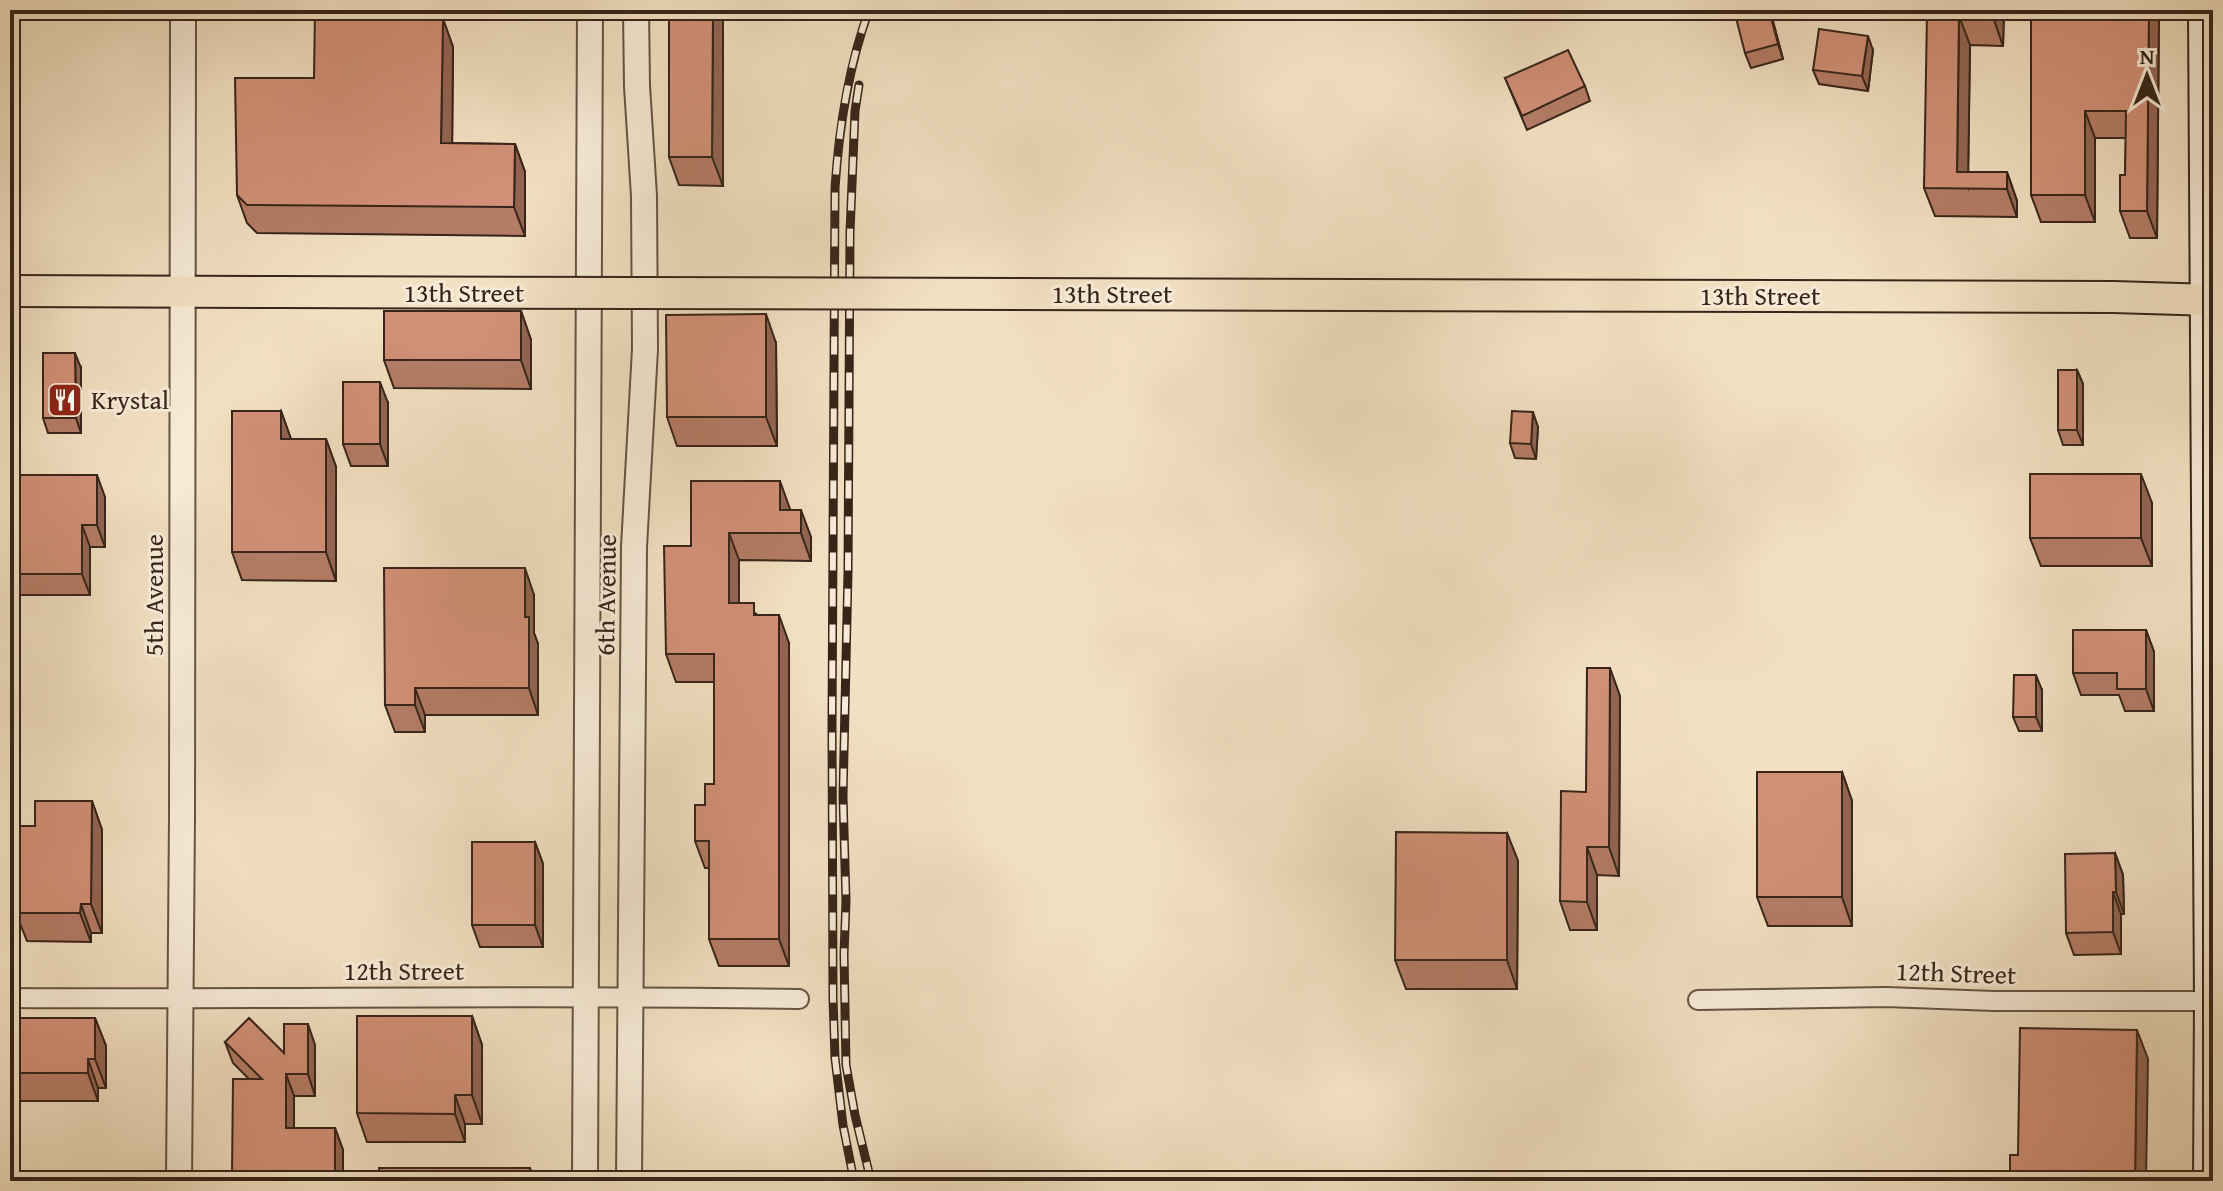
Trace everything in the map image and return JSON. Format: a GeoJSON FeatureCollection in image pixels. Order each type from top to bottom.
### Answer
{"type":"FeatureCollection","features":[{"type":"Feature","properties":{"kind":"main road"},"geometry":{"type":"LineString","coordinates":[[2202,10],[2208,300],[2211,1001],[2207,1181]]}},
{"type":"Feature","properties":{"kind":"main road","name":"13th Street"},"geometry":{"type":"LineString","coordinates":[[10,291],[2113,297],[2208,300]]}},
{"type":"Feature","properties":{"kind":"street","name":"5th Avenue"},"geometry":{"type":"LineString","coordinates":[[179,1181],[183,10]]}},
{"type":"Feature","properties":{"kind":"street","name":"6th Avenue"},"geometry":{"type":"LineString","coordinates":[[585,1181],[590,10]]}},
{"type":"Feature","properties":{"kind":"street","name":"6th Avenue"},"geometry":{"type":"LineString","coordinates":[[629,1181],[634,547],[645,349],[644,196],[636,10]]}},
{"type":"Feature","properties":{"kind":"street","name":"12th Street"},"geometry":{"type":"LineString","coordinates":[[10,998],[630,996],[799,999]]}},
{"type":"Feature","properties":{"kind":"street","name":"12th Street"},"geometry":{"type":"LineString","coordinates":[[1698,1000],[1886,997],[1994,1001],[2211,1001]]}},
{"type":"Feature","properties":{"kind":"building"},"geometry":{"type":"Polygon","coordinates":[[[315,10],[418,10],[418,18],[443,19],[441,143],[515,144],[514,207],[247,205],[237,195],[235,78],[314,78],[315,10]]]}},
{"type":"Feature","properties":{"kind":"building"},"geometry":{"type":"Polygon","coordinates":[[[669,10],[713,10],[712,157],[669,157],[669,10]]]}},
{"type":"Feature","properties":{"kind":"building"},"geometry":{"type":"Polygon","coordinates":[[[1734,10],[1769,10],[1778,44],[1745,53],[1734,10]]]}},
{"type":"Feature","properties":{"kind":"building"},"geometry":{"type":"Polygon","coordinates":[[[1938,10],[1993,10],[1993,17],[1959,16],[1957,172],[2007,172],[2007,189],[1924,188],[1927,14],[1938,14],[1938,10]]]}},
{"type":"Feature","properties":{"kind":"building"},"geometry":{"type":"Polygon","coordinates":[[[2031,10],[2149,10],[2147,211],[2120,211],[2120,175],[2125,175],[2126,111],[2085,111],[2085,195],[2031,195],[2031,10]]]}},
{"type":"Feature","properties":{"kind":"building"},"geometry":{"type":"Polygon","coordinates":[[[1819,29],[1868,36],[1862,76],[1813,70],[1819,29]]]}},
{"type":"Feature","properties":{"kind":"building"},"geometry":{"type":"Polygon","coordinates":[[[1568,50],[1585,86],[1522,116],[1505,78],[1568,50]]]}},
{"type":"Feature","properties":{"kind":"building"},"geometry":{"type":"Polygon","coordinates":[[[384,311],[521,311],[521,360],[384,360],[384,311]]]}},
{"type":"Feature","properties":{"kind":"building"},"geometry":{"type":"Polygon","coordinates":[[[766,314],[766,417],[667,417],[666,315],[766,314]]]}},
{"type":"Feature","properties":{"kind":"building","name":"Krystal"},"geometry":{"type":"Polygon","coordinates":[[[43,353],[75,353],[76,418],[43,418],[43,353]]]}},
{"type":"Feature","properties":{"kind":"building"},"geometry":{"type":"Polygon","coordinates":[[[2058,370],[2077,370],[2077,430],[2058,430],[2058,370]]]}},
{"type":"Feature","properties":{"kind":"building"},"geometry":{"type":"Polygon","coordinates":[[[343,382],[380,382],[380,444],[343,444],[343,382]]]}},
{"type":"Feature","properties":{"kind":"building"},"geometry":{"type":"Polygon","coordinates":[[[232,411],[281,411],[281,439],[326,439],[326,552],[232,552],[232,411]]]}},
{"type":"Feature","properties":{"kind":"building"},"geometry":{"type":"Polygon","coordinates":[[[1512,411],[1533,412],[1531,444],[1510,443],[1512,411]]]}},
{"type":"Feature","properties":{"kind":"building"},"geometry":{"type":"Polygon","coordinates":[[[2030,474],[2141,474],[2141,538],[2030,538],[2030,474]]]}},
{"type":"Feature","properties":{"kind":"building"},"geometry":{"type":"Polygon","coordinates":[[[10,475],[97,475],[97,525],[82,525],[82,574],[10,574],[10,475]]]}},
{"type":"Feature","properties":{"kind":"building"},"geometry":{"type":"Polygon","coordinates":[[[691,481],[780,481],[780,510],[801,510],[801,533],[729,533],[729,603],[754,603],[754,615],[779,615],[779,939],[709,939],[709,841],[695,841],[695,805],[705,805],[705,784],[714,784],[714,654],[666,654],[664,546],[691,546],[691,481]]]}},
{"type":"Feature","properties":{"kind":"building"},"geometry":{"type":"Polygon","coordinates":[[[384,568],[525,568],[529,688],[415,688],[415,705],[385,705],[384,568]]]}},
{"type":"Feature","properties":{"kind":"building"},"geometry":{"type":"Polygon","coordinates":[[[2073,630],[2146,630],[2146,689],[2117,689],[2117,673],[2073,673],[2073,630]]]}},
{"type":"Feature","properties":{"kind":"building"},"geometry":{"type":"Polygon","coordinates":[[[1587,668],[1610,668],[1609,847],[1587,847],[1587,902],[1560,901],[1561,791],[1586,792],[1587,668]]]}},
{"type":"Feature","properties":{"kind":"building"},"geometry":{"type":"Polygon","coordinates":[[[2014,675],[2036,675],[2036,717],[2013,717],[2014,675]]]}},
{"type":"Feature","properties":{"kind":"building"},"geometry":{"type":"Polygon","coordinates":[[[1757,772],[1842,772],[1842,897],[1757,897],[1757,772]]]}},
{"type":"Feature","properties":{"kind":"building"},"geometry":{"type":"Polygon","coordinates":[[[35,801],[92,801],[91,904],[81,904],[80,913],[16,913],[17,826],[35,826],[35,801]]]}},
{"type":"Feature","properties":{"kind":"building"},"geometry":{"type":"Polygon","coordinates":[[[1396,832],[1507,833],[1507,960],[1395,960],[1396,832]]]}},
{"type":"Feature","properties":{"kind":"building"},"geometry":{"type":"Polygon","coordinates":[[[472,842],[535,842],[535,925],[472,925],[472,842]]]}},
{"type":"Feature","properties":{"kind":"building"},"geometry":{"type":"Polygon","coordinates":[[[2115,853],[2113,932],[2066,933],[2065,854],[2115,853]]]}},
{"type":"Feature","properties":{"kind":"building"},"geometry":{"type":"Polygon","coordinates":[[[357,1016],[472,1016],[472,1095],[455,1095],[455,1114],[357,1113],[357,1016]]]}},
{"type":"Feature","properties":{"kind":"building"},"geometry":{"type":"Polygon","coordinates":[[[10,1018],[95,1018],[95,1059],[88,1059],[88,1073],[10,1073],[10,1018]]]}},
{"type":"Feature","properties":{"kind":"building"},"geometry":{"type":"Polygon","coordinates":[[[249,1018],[284,1053],[284,1024],[308,1024],[308,1074],[286,1074],[286,1128],[335,1128],[335,1174],[232,1174],[233,1079],[262,1079],[225,1042],[249,1018]]]}},
{"type":"Feature","properties":{"kind":"building"},"geometry":{"type":"Polygon","coordinates":[[[2020,1028],[2137,1030],[2135,1181],[2010,1181],[2010,1155],[2018,1155],[2020,1028]]]}},
{"type":"Feature","properties":{"kind":"building"},"geometry":{"type":"Polygon","coordinates":[[[379,1168],[530,1168],[530,1181],[379,1181],[379,1168]]]}},
{"type":"Feature","properties":{"kind":"railway"},"geometry":{"type":"LineString","coordinates":[[854,1181],[835,1058],[833,998],[835,188],[846,98],[855,54],[869,10]]}},
{"type":"Feature","properties":{"kind":"railway"},"geometry":{"type":"LineString","coordinates":[[859,85],[855,111],[850,232],[844,954],[846,1065],[871,1181]]}},
{"type":"Feature","properties":{"kind":"place","name":"Krystal"},"geometry":{"type":"Point","coordinates":[65,400]}}]}
